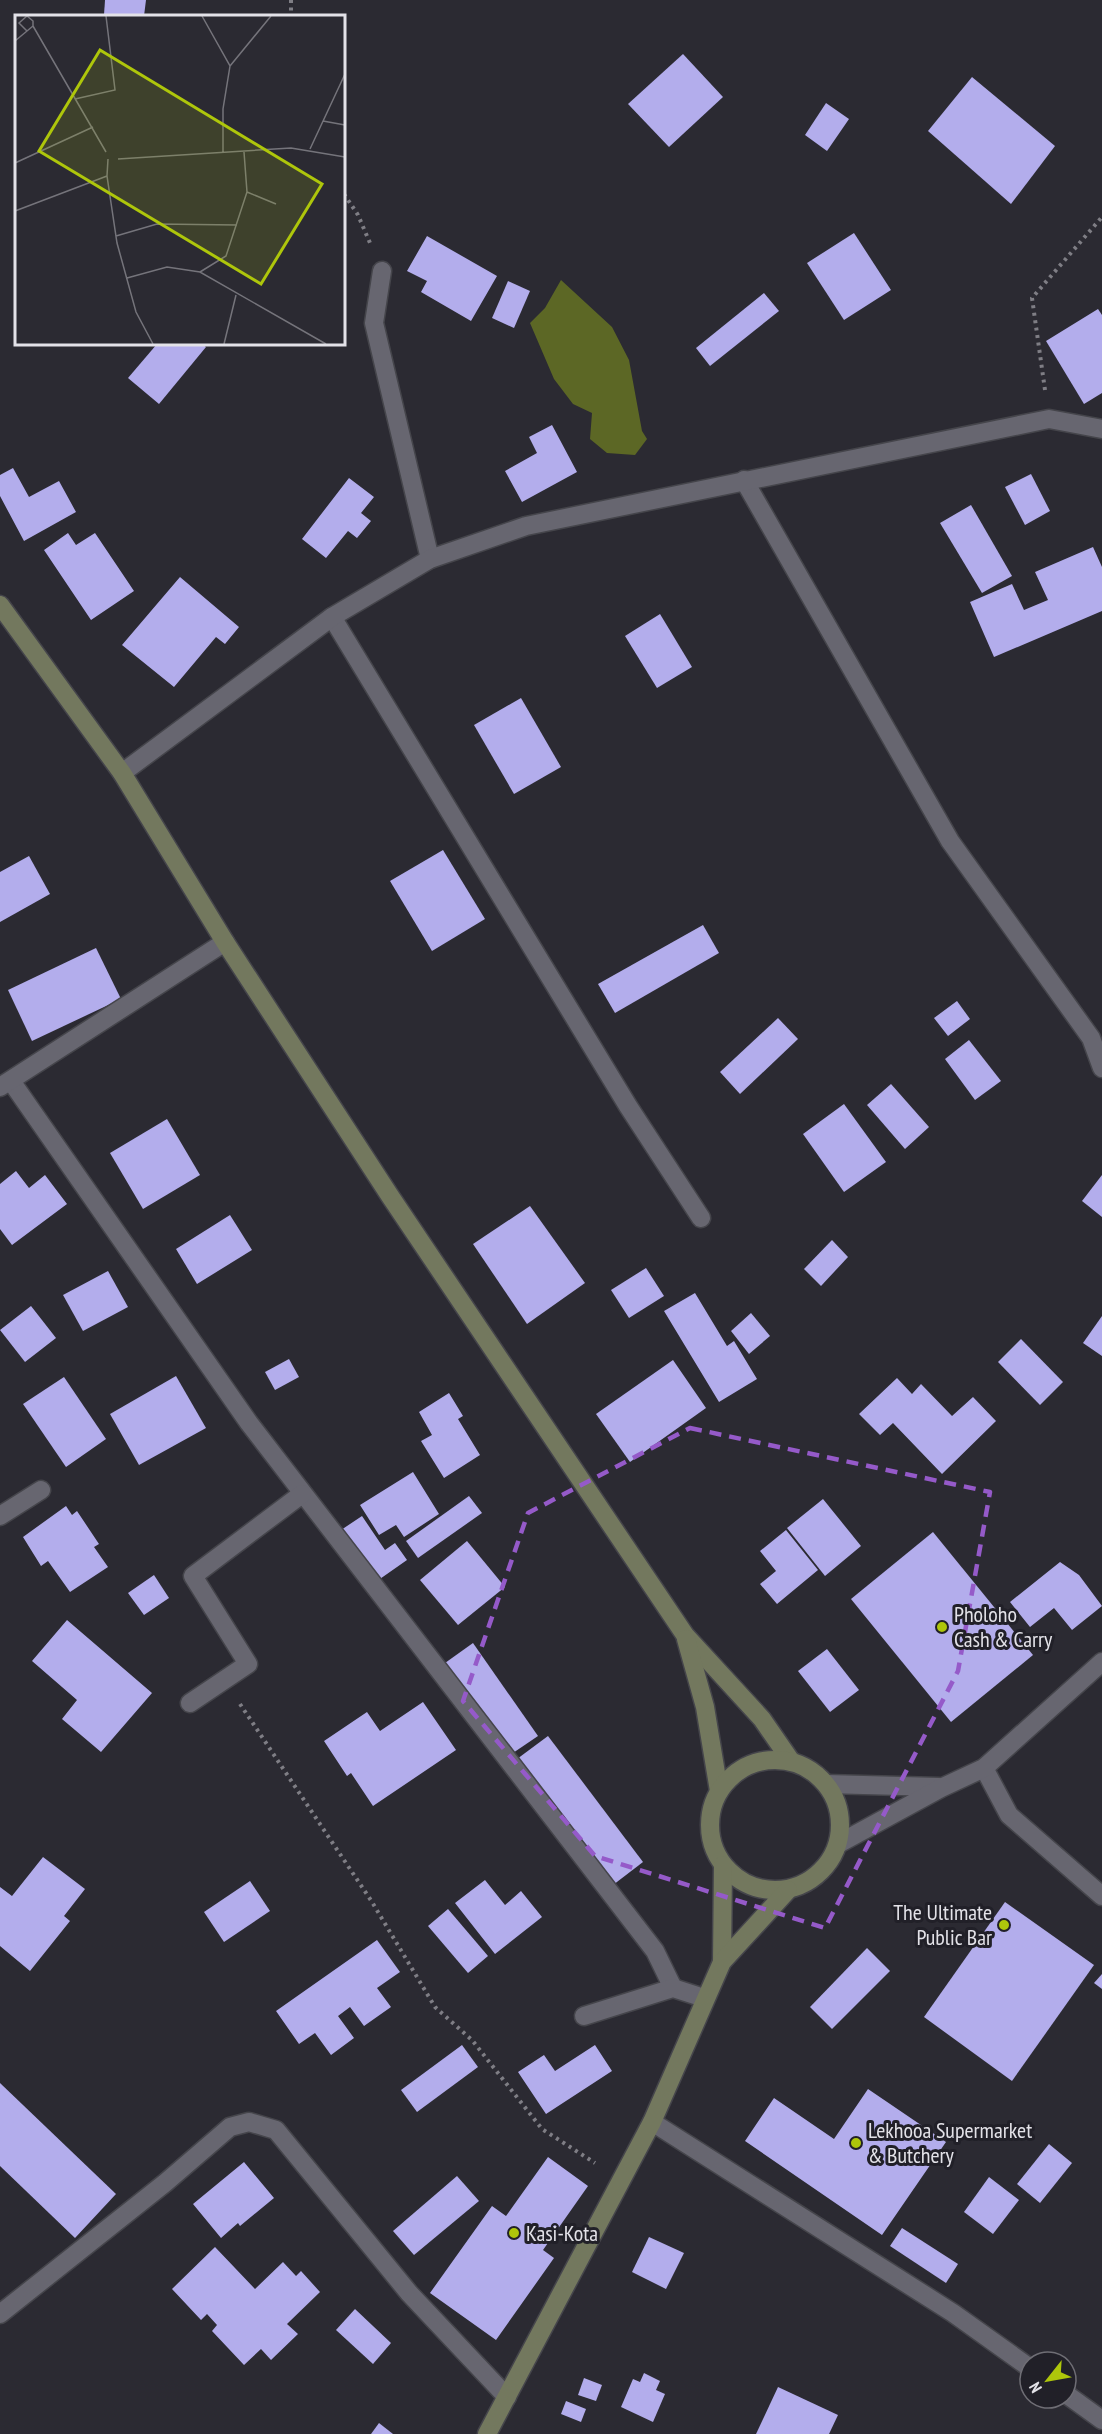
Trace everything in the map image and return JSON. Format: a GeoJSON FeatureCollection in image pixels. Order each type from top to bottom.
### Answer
{"type":"FeatureCollection","features":[{"type":"Feature","properties":{"kind":"main road"},"geometry":{"type":"LineString","coordinates":[[0,605],[122,773],[225,942],[390,1196],[685,1635],[762,1719],[791,1761]]}},
{"type":"Feature","properties":{"kind":"main road"},"geometry":{"type":"LineString","coordinates":[[685,1635],[705,1707],[719,1791]]}},
{"type":"Feature","properties":{"kind":"main road"},"geometry":{"type":"LineString","coordinates":[[770,1760],[791,1761],[804,1766],[826,1784],[837,1803],[841,1823],[838,1844],[831,1860],[819,1874],[804,1884],[788,1890],[770,1891],[752,1887],[736,1878],[723,1865],[714,1848],[709,1829],[711,1809],[719,1791],[732,1775],[750,1764],[770,1760]]}},
{"type":"Feature","properties":{"kind":"main road"},"geometry":{"type":"LineString","coordinates":[[722,1962],[723,1865]]}},
{"type":"Feature","properties":{"kind":"main road"},"geometry":{"type":"LineString","coordinates":[[487,2434],[652,2121],[704,1998],[722,1962],[788,1890]]}},
{"type":"Feature","properties":{"kind":"street"},"geometry":{"type":"LineString","coordinates":[[382,271],[374,323],[430,559]]}},
{"type":"Feature","properties":{"kind":"street"},"geometry":{"type":"LineString","coordinates":[[122,773],[332,617],[430,559],[526,526],[1049,419],[1102,429]]}},
{"type":"Feature","properties":{"kind":"street"},"geometry":{"type":"LineString","coordinates":[[744,480],[950,841],[1091,1038],[1102,1068]]}},
{"type":"Feature","properties":{"kind":"street"},"geometry":{"type":"LineString","coordinates":[[332,617],[628,1106],[701,1218]]}},
{"type":"Feature","properties":{"kind":"street"},"geometry":{"type":"LineString","coordinates":[[225,942],[5,1084],[302,1494],[433,1659],[648,1941],[673,1988]]}},
{"type":"Feature","properties":{"kind":"street"},"geometry":{"type":"LineString","coordinates":[[0,1516],[41,1490]]}},
{"type":"Feature","properties":{"kind":"street"},"geometry":{"type":"LineString","coordinates":[[190,1703],[248,1664],[193,1576],[302,1494]]}},
{"type":"Feature","properties":{"kind":"street"},"geometry":{"type":"LineString","coordinates":[[838,1844],[941,1788],[984,1768],[1102,1662]]}},
{"type":"Feature","properties":{"kind":"street"},"geometry":{"type":"LineString","coordinates":[[984,1768],[1009,1815],[1102,1896]]}},
{"type":"Feature","properties":{"kind":"street"},"geometry":{"type":"LineString","coordinates":[[826,1784],[941,1788]]}},
{"type":"Feature","properties":{"kind":"street"},"geometry":{"type":"LineString","coordinates":[[584,2016],[673,1988],[704,1998]]}},
{"type":"Feature","properties":{"kind":"street"},"geometry":{"type":"LineString","coordinates":[[652,2121],[953,2313],[1018,2359]]}},
{"type":"Feature","properties":{"kind":"street"},"geometry":{"type":"LineString","coordinates":[[0,2314],[165,2183],[230,2127],[249,2122],[263,2124],[276,2130],[410,2293],[507,2397]]}},
{"type":"Feature","properties":{"kind":"street"},"geometry":{"type":"LineString","coordinates":[[1078,2403],[1102,2420]]}},
{"type":"Feature","properties":{"kind":"path"},"geometry":{"type":"LineString","coordinates":[[345,196],[358,215],[382,271]]}},
{"type":"Feature","properties":{"kind":"path"},"geometry":{"type":"LineString","coordinates":[[1049,419],[1032,298],[1102,217]]}},
{"type":"Feature","properties":{"kind":"path"},"geometry":{"type":"LineString","coordinates":[[225,1679],[372,1902],[435,2007],[472,2040],[542,2129],[621,2180]]}},
{"type":"Feature","properties":{"kind":"highlighted area"},"geometry":{"type":"Polygon","coordinates":[[[690,1428],[990,1492],[958,1671],[825,1928],[595,1856],[463,1701],[528,1513],[690,1428]]]}},
{"type":"Feature","properties":{"kind":"green space"},"geometry":{"type":"Polygon","coordinates":[[[561,280],[612,327],[629,360],[642,431],[647,439],[635,455],[607,453],[590,439],[592,413],[573,404],[554,379],[530,323],[545,308],[561,280]]]}},
{"type":"Feature","properties":{"kind":"building"},"geometry":{"type":"Polygon","coordinates":[[[105,0],[146,0],[144,15],[104,15],[105,0]]]}},
{"type":"Feature","properties":{"kind":"building"},"geometry":{"type":"Polygon","coordinates":[[[683,54],[723,97],[669,147],[628,104],[683,54]]]}},
{"type":"Feature","properties":{"kind":"building"},"geometry":{"type":"Polygon","coordinates":[[[972,77],[1055,146],[1011,204],[928,131],[972,77]]]}},
{"type":"Feature","properties":{"kind":"building"},"geometry":{"type":"Polygon","coordinates":[[[826,103],[849,119],[827,151],[805,135],[826,103]]]}},
{"type":"Feature","properties":{"kind":"building"},"geometry":{"type":"Polygon","coordinates":[[[854,233],[891,290],[844,320],[807,263],[854,233]]]}},
{"type":"Feature","properties":{"kind":"building"},"geometry":{"type":"Polygon","coordinates":[[[427,236],[497,276],[471,321],[421,292],[427,281],[407,271],[427,236]]]}},
{"type":"Feature","properties":{"kind":"building"},"geometry":{"type":"Polygon","coordinates":[[[508,281],[530,291],[514,328],[492,318],[508,281]]]}},
{"type":"Feature","properties":{"kind":"building"},"geometry":{"type":"Polygon","coordinates":[[[764,293],[779,311],[710,366],[696,348],[764,293]]]}},
{"type":"Feature","properties":{"kind":"building"},"geometry":{"type":"Polygon","coordinates":[[[1098,309],[1102,315],[1102,393],[1084,404],[1046,341],[1098,309]]]}},
{"type":"Feature","properties":{"kind":"building"},"geometry":{"type":"Polygon","coordinates":[[[156,345],[203,345],[206,347],[159,404],[128,378],[156,345]]]}},
{"type":"Feature","properties":{"kind":"building"},"geometry":{"type":"Polygon","coordinates":[[[552,425],[577,472],[522,502],[505,471],[537,453],[529,437],[552,425]]]}},
{"type":"Feature","properties":{"kind":"building"},"geometry":{"type":"Polygon","coordinates":[[[13,468],[29,497],[59,481],[76,512],[24,541],[0,496],[0,475],[13,468]]]}},
{"type":"Feature","properties":{"kind":"building"},"geometry":{"type":"Polygon","coordinates":[[[1031,474],[1050,511],[1025,525],[1005,487],[1031,474]]]}},
{"type":"Feature","properties":{"kind":"building"},"geometry":{"type":"Polygon","coordinates":[[[349,478],[374,497],[361,513],[371,521],[357,538],[348,531],[326,558],[302,539],[349,478]]]}},
{"type":"Feature","properties":{"kind":"building"},"geometry":{"type":"Polygon","coordinates":[[[971,505],[1012,576],[982,593],[940,523],[971,505]]]}},
{"type":"Feature","properties":{"kind":"building"},"geometry":{"type":"Polygon","coordinates":[[[68,533],[76,545],[95,533],[134,591],[91,620],[44,550],[68,533]]]}},
{"type":"Feature","properties":{"kind":"building"},"geometry":{"type":"Polygon","coordinates":[[[1093,547],[1102,567],[1102,611],[994,657],[970,602],[1012,584],[1024,610],[1048,600],[1035,572],[1093,547]]]}},
{"type":"Feature","properties":{"kind":"building"},"geometry":{"type":"Polygon","coordinates":[[[180,577],[239,627],[225,644],[216,637],[174,687],[122,645],[180,577]]]}},
{"type":"Feature","properties":{"kind":"building"},"geometry":{"type":"Polygon","coordinates":[[[660,614],[692,667],[657,688],[625,636],[660,614]]]}},
{"type":"Feature","properties":{"kind":"building"},"geometry":{"type":"Polygon","coordinates":[[[521,698],[561,767],[514,794],[474,725],[521,698]]]}},
{"type":"Feature","properties":{"kind":"building"},"geometry":{"type":"Polygon","coordinates":[[[443,850],[485,919],[432,951],[390,881],[443,850]]]}},
{"type":"Feature","properties":{"kind":"building"},"geometry":{"type":"Polygon","coordinates":[[[29,856],[50,894],[0,922],[0,872],[29,856]]]}},
{"type":"Feature","properties":{"kind":"building"},"geometry":{"type":"Polygon","coordinates":[[[703,925],[719,953],[615,1013],[598,984],[703,925]]]}},
{"type":"Feature","properties":{"kind":"building"},"geometry":{"type":"Polygon","coordinates":[[[96,948],[121,999],[32,1041],[8,990],[96,948]]]}},
{"type":"Feature","properties":{"kind":"building"},"geometry":{"type":"Polygon","coordinates":[[[957,1001],[970,1019],[948,1036],[934,1018],[957,1001]]]}},
{"type":"Feature","properties":{"kind":"building"},"geometry":{"type":"Polygon","coordinates":[[[778,1018],[798,1039],[740,1094],[720,1072],[778,1018]]]}},
{"type":"Feature","properties":{"kind":"building"},"geometry":{"type":"Polygon","coordinates":[[[969,1040],[1001,1081],[975,1100],[945,1059],[969,1040]]]}},
{"type":"Feature","properties":{"kind":"building"},"geometry":{"type":"Polygon","coordinates":[[[891,1084],[929,1127],[905,1149],[867,1105],[891,1084]]]}},
{"type":"Feature","properties":{"kind":"building"},"geometry":{"type":"Polygon","coordinates":[[[844,1104],[886,1162],[844,1192],[803,1134],[844,1104]]]}},
{"type":"Feature","properties":{"kind":"building"},"geometry":{"type":"Polygon","coordinates":[[[167,1119],[200,1175],[143,1209],[110,1153],[167,1119]]]}},
{"type":"Feature","properties":{"kind":"building"},"geometry":{"type":"Polygon","coordinates":[[[16,1171],[29,1188],[45,1175],[67,1204],[12,1245],[0,1229],[0,1184],[16,1171]]]}},
{"type":"Feature","properties":{"kind":"building"},"geometry":{"type":"Polygon","coordinates":[[[1102,1175],[1102,1217],[1082,1201],[1102,1175]]]}},
{"type":"Feature","properties":{"kind":"building"},"geometry":{"type":"Polygon","coordinates":[[[530,1206],[585,1283],[527,1324],[473,1244],[530,1206]]]}},
{"type":"Feature","properties":{"kind":"building"},"geometry":{"type":"Polygon","coordinates":[[[230,1215],[252,1250],[197,1284],[176,1249],[230,1215]]]}},
{"type":"Feature","properties":{"kind":"building"},"geometry":{"type":"Polygon","coordinates":[[[832,1240],[848,1257],[821,1286],[804,1269],[832,1240]]]}},
{"type":"Feature","properties":{"kind":"building"},"geometry":{"type":"Polygon","coordinates":[[[646,1268],[664,1296],[629,1318],[611,1290],[646,1268]]]}},
{"type":"Feature","properties":{"kind":"building"},"geometry":{"type":"Polygon","coordinates":[[[108,1271],[128,1307],[83,1331],[63,1295],[108,1271]]]}},
{"type":"Feature","properties":{"kind":"building"},"geometry":{"type":"Polygon","coordinates":[[[695,1293],[727,1346],[734,1341],[757,1379],[719,1402],[664,1311],[695,1293]]]}},
{"type":"Feature","properties":{"kind":"building"},"geometry":{"type":"Polygon","coordinates":[[[31,1306],[56,1338],[25,1362],[0,1330],[31,1306]]]}},
{"type":"Feature","properties":{"kind":"building"},"geometry":{"type":"Polygon","coordinates":[[[751,1313],[770,1336],[749,1354],[731,1331],[751,1313]]]}},
{"type":"Feature","properties":{"kind":"building"},"geometry":{"type":"Polygon","coordinates":[[[1102,1316],[1102,1356],[1083,1343],[1102,1316]]]}},
{"type":"Feature","properties":{"kind":"building"},"geometry":{"type":"Polygon","coordinates":[[[1021,1339],[1063,1382],[1040,1405],[998,1362],[1021,1339]]]}},
{"type":"Feature","properties":{"kind":"building"},"geometry":{"type":"Polygon","coordinates":[[[289,1359],[299,1377],[275,1390],[265,1372],[289,1359]]]}},
{"type":"Feature","properties":{"kind":"building"},"geometry":{"type":"Polygon","coordinates":[[[673,1360],[706,1408],[630,1462],[596,1414],[673,1360]]]}},
{"type":"Feature","properties":{"kind":"building"},"geometry":{"type":"Polygon","coordinates":[[[176,1376],[206,1428],[139,1465],[110,1414],[176,1376]]]}},
{"type":"Feature","properties":{"kind":"building"},"geometry":{"type":"Polygon","coordinates":[[[64,1377],[106,1439],[66,1467],[23,1404],[64,1377]]]}},
{"type":"Feature","properties":{"kind":"building"},"geometry":{"type":"Polygon","coordinates":[[[897,1378],[912,1394],[921,1384],[952,1416],[973,1397],[996,1421],[942,1474],[893,1423],[880,1435],[859,1414],[897,1378]]]}},
{"type":"Feature","properties":{"kind":"building"},"geometry":{"type":"Polygon","coordinates":[[[449,1393],[463,1416],[458,1419],[480,1455],[444,1478],[421,1441],[432,1435],[419,1412],[449,1393]]]}},
{"type":"Feature","properties":{"kind":"building"},"geometry":{"type":"Polygon","coordinates":[[[413,1472],[439,1514],[404,1537],[396,1525],[379,1535],[360,1505],[413,1472]]]}},
{"type":"Feature","properties":{"kind":"building"},"geometry":{"type":"Polygon","coordinates":[[[469,1496],[482,1513],[418,1558],[406,1541],[469,1496]]]}},
{"type":"Feature","properties":{"kind":"building"},"geometry":{"type":"Polygon","coordinates":[[[823,1499],[861,1546],[825,1576],[787,1528],[823,1499]]]}},
{"type":"Feature","properties":{"kind":"building"},"geometry":{"type":"Polygon","coordinates":[[[66,1506],[72,1515],[77,1511],[99,1544],[94,1547],[108,1567],[70,1592],[48,1561],[41,1566],[23,1537],[66,1506]]]}},
{"type":"Feature","properties":{"kind":"building"},"geometry":{"type":"Polygon","coordinates":[[[362,1516],[385,1550],[395,1543],[407,1560],[377,1581],[341,1530],[362,1516]]]}},
{"type":"Feature","properties":{"kind":"building"},"geometry":{"type":"Polygon","coordinates":[[[786,1530],[818,1570],[777,1604],[760,1584],[776,1571],[760,1551],[786,1530]]]}},
{"type":"Feature","properties":{"kind":"building","name":"Pholoho Cash & Carry"},"geometry":{"type":"Polygon","coordinates":[[[933,1532],[1033,1655],[951,1722],[851,1599],[933,1532]]]}},
{"type":"Feature","properties":{"kind":"building"},"geometry":{"type":"Polygon","coordinates":[[[467,1541],[505,1587],[458,1625],[420,1580],[467,1541]]]}},
{"type":"Feature","properties":{"kind":"building"},"geometry":{"type":"Polygon","coordinates":[[[1060,1562],[1079,1575],[1102,1606],[1072,1630],[1054,1608],[1030,1627],[1010,1602],[1060,1562]]]}},
{"type":"Feature","properties":{"kind":"building"},"geometry":{"type":"Polygon","coordinates":[[[154,1575],[169,1598],[144,1615],[128,1593],[154,1575]]]}},
{"type":"Feature","properties":{"kind":"building"},"geometry":{"type":"Polygon","coordinates":[[[67,1620],[152,1693],[101,1752],[62,1719],[77,1700],[32,1661],[67,1620]]]}},
{"type":"Feature","properties":{"kind":"building"},"geometry":{"type":"Polygon","coordinates":[[[473,1643],[538,1736],[510,1755],[445,1663],[473,1643]]]}},
{"type":"Feature","properties":{"kind":"building"},"geometry":{"type":"Polygon","coordinates":[[[827,1649],[859,1690],[830,1712],[798,1671],[827,1649]]]}},
{"type":"Feature","properties":{"kind":"building"},"geometry":{"type":"Polygon","coordinates":[[[423,1702],[456,1750],[373,1806],[351,1773],[347,1776],[324,1741],[367,1712],[380,1731],[423,1702]]]}},
{"type":"Feature","properties":{"kind":"building"},"geometry":{"type":"Polygon","coordinates":[[[548,1736],[643,1862],[613,1885],[517,1759],[548,1736]]]}},
{"type":"Feature","properties":{"kind":"building"},"geometry":{"type":"Polygon","coordinates":[[[43,1857],[85,1889],[64,1916],[70,1921],[30,1971],[0,1946],[0,1887],[12,1896],[43,1857]]]}},
{"type":"Feature","properties":{"kind":"building"},"geometry":{"type":"Polygon","coordinates":[[[485,1880],[505,1905],[521,1891],[542,1917],[495,1954],[455,1903],[485,1880]]]}},
{"type":"Feature","properties":{"kind":"building"},"geometry":{"type":"Polygon","coordinates":[[[250,1881],[270,1911],[224,1942],[204,1912],[250,1881]]]}},
{"type":"Feature","properties":{"kind":"building"},"geometry":{"type":"Polygon","coordinates":[[[1005,1902],[1094,1965],[1012,2081],[924,2017],[1005,1902]]]}},
{"type":"Feature","properties":{"kind":"building"},"geometry":{"type":"Polygon","coordinates":[[[448,1909],[488,1956],[468,1973],[428,1926],[448,1909]]]}},
{"type":"Feature","properties":{"kind":"building"},"geometry":{"type":"Polygon","coordinates":[[[377,1940],[400,1972],[377,1988],[391,2007],[364,2026],[350,2007],[338,2016],[354,2038],[331,2055],[315,2033],[299,2044],[276,2011],[377,1940]]]}},
{"type":"Feature","properties":{"kind":"building"},"geometry":{"type":"Polygon","coordinates":[[[867,1948],[890,1971],[832,2029],[810,2007],[867,1948]]]}},
{"type":"Feature","properties":{"kind":"building"},"geometry":{"type":"Polygon","coordinates":[[[1102,1974],[1102,1989],[1094,1983],[1102,1974]]]}},
{"type":"Feature","properties":{"kind":"building"},"geometry":{"type":"Polygon","coordinates":[[[462,2045],[478,2067],[417,2112],[401,2090],[462,2045]]]}},
{"type":"Feature","properties":{"kind":"building"},"geometry":{"type":"Polygon","coordinates":[[[595,2045],[612,2071],[546,2114],[518,2072],[544,2055],[555,2071],[595,2045]]]}},
{"type":"Feature","properties":{"kind":"building"},"geometry":{"type":"Polygon","coordinates":[[[0,2083],[116,2194],[75,2238],[0,2166],[0,2083]]]}},
{"type":"Feature","properties":{"kind":"building"},"geometry":{"type":"Polygon","coordinates":[[[868,2089],[946,2142],[882,2235],[745,2141],[774,2098],[834,2139],[868,2089]]]}},
{"type":"Feature","properties":{"kind":"building"},"geometry":{"type":"Polygon","coordinates":[[[1049,2144],[1072,2163],[1040,2203],[1017,2184],[1049,2144]]]}},
{"type":"Feature","properties":{"kind":"building","name":"Kasi-Kota"},"geometry":{"type":"Polygon","coordinates":[[[548,2157],[588,2186],[543,2250],[554,2258],[496,2340],[430,2293],[492,2206],[506,2216],[548,2157]]]}},
{"type":"Feature","properties":{"kind":"building"},"geometry":{"type":"Polygon","coordinates":[[[244,2162],[274,2198],[240,2226],[238,2223],[221,2238],[193,2204],[244,2162]]]}},
{"type":"Feature","properties":{"kind":"building"},"geometry":{"type":"Polygon","coordinates":[[[457,2176],[479,2201],[414,2255],[393,2231],[457,2176]]]}},
{"type":"Feature","properties":{"kind":"building"},"geometry":{"type":"Polygon","coordinates":[[[989,2177],[1019,2200],[993,2234],[964,2212],[989,2177]]]}},
{"type":"Feature","properties":{"kind":"building"},"geometry":{"type":"Polygon","coordinates":[[[902,2228],[958,2264],[946,2283],[890,2246],[902,2228]]]}},
{"type":"Feature","properties":{"kind":"building"},"geometry":{"type":"Polygon","coordinates":[[[649,2237],[684,2253],[666,2289],[632,2272],[649,2237]]]}},
{"type":"Feature","properties":{"kind":"building"},"geometry":{"type":"Polygon","coordinates":[[[215,2247],[255,2289],[283,2262],[296,2276],[301,2271],[320,2292],[287,2324],[298,2334],[271,2360],[261,2349],[244,2365],[212,2331],[217,2325],[207,2314],[201,2320],[172,2289],[215,2247]]]}},
{"type":"Feature","properties":{"kind":"building"},"geometry":{"type":"Polygon","coordinates":[[[355,2309],[391,2343],[373,2364],[336,2330],[355,2309]]]}},
{"type":"Feature","properties":{"kind":"building"},"geometry":{"type":"Polygon","coordinates":[[[644,2373],[660,2381],[656,2390],[665,2394],[653,2422],[621,2407],[633,2379],[640,2382],[644,2373]]]}},
{"type":"Feature","properties":{"kind":"building"},"geometry":{"type":"Polygon","coordinates":[[[584,2378],[602,2385],[596,2401],[578,2395],[584,2378]]]}},
{"type":"Feature","properties":{"kind":"building"},"geometry":{"type":"Polygon","coordinates":[[[778,2387],[838,2415],[829,2434],[756,2434],[778,2387]]]}},
{"type":"Feature","properties":{"kind":"building"},"geometry":{"type":"Polygon","coordinates":[[[566,2401],[586,2409],[581,2422],[561,2414],[566,2401]]]}},
{"type":"Feature","properties":{"kind":"building"},"geometry":{"type":"Polygon","coordinates":[[[379,2423],[393,2434],[371,2434],[379,2423]]]}},
{"type":"Feature","properties":{"kind":"place","name":"Pholoho Cash & Carry"},"geometry":{"type":"Point","coordinates":[942,1627]}},
{"type":"Feature","properties":{"kind":"place","name":"The Ultimate Public Bar"},"geometry":{"type":"Point","coordinates":[1004,1925]}},
{"type":"Feature","properties":{"kind":"place","name":"Lekhooa Supermarket & Butchery"},"geometry":{"type":"Point","coordinates":[856,2143]}},
{"type":"Feature","properties":{"kind":"place","name":"Kasi-Kota"},"geometry":{"type":"Point","coordinates":[514,2233]}}]}
